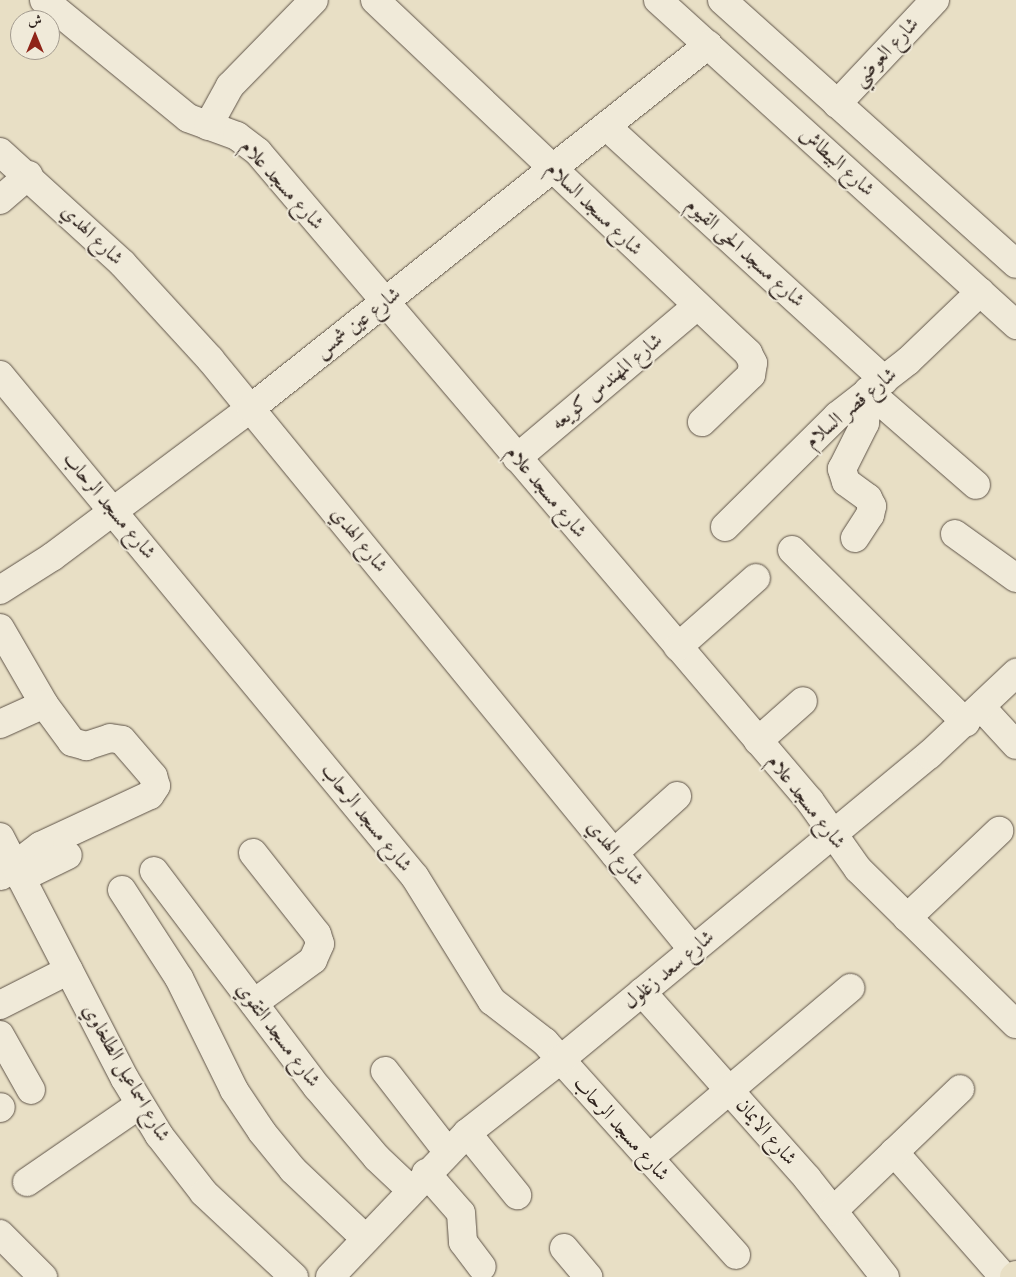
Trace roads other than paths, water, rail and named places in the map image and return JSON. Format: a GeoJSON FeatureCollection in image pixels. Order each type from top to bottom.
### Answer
{"type":"FeatureCollection","features":[{"type":"Feature","properties":{"kind":"street","name":"شارع مسجد علام"},"geometry":{"type":"LineString","coordinates":[[44,0],[170,105],[208,126],[237,136],[258,152],[758,740],[834,834],[858,869],[1015,1020]]}},
{"type":"Feature","properties":{"kind":"street"},"geometry":{"type":"LineString","coordinates":[[208,126],[230,86],[314,0]]}},
{"type":"Feature","properties":{"kind":"street","name":"شارع مسجد السلام"},"geometry":{"type":"LineString","coordinates":[[375,0],[696,306],[748,353],[753,363],[748,380],[702,422]]}},
{"type":"Feature","properties":{"kind":"street","name":"شارع البيطاش"},"geometry":{"type":"LineString","coordinates":[[658,0],[1016,325]]}},
{"type":"Feature","properties":{"kind":"street"},"geometry":{"type":"LineString","coordinates":[[722,0],[1016,264]]}},
{"type":"Feature","properties":{"kind":"street","name":"شارع العوضي"},"geometry":{"type":"LineString","coordinates":[[837,104],[935,0]]}},
{"type":"Feature","properties":{"kind":"street","name":"شارع عين شمس"},"geometry":{"type":"LineString","coordinates":[[0,590],[114,512],[251,408],[708,45]]}},
{"type":"Feature","properties":{"kind":"street","name":"شارع مسجد الحى القيوم"},"geometry":{"type":"LineString","coordinates":[[606,126],[876,385],[976,485]]}},
{"type":"Feature","properties":{"kind":"street","name":"شارع الهدي"},"geometry":{"type":"LineString","coordinates":[[0,152],[29,175],[129,271],[251,408],[693,950]]}},
{"type":"Feature","properties":{"kind":"street"},"geometry":{"type":"LineString","coordinates":[[0,200],[29,175]]}},
{"type":"Feature","properties":{"kind":"street","name":"شارع قصر السلام"},"geometry":{"type":"LineString","coordinates":[[725,527],[815,436],[920,350],[980,292]]}},
{"type":"Feature","properties":{"kind":"street","name":"شارع المهندس كويعه"},"geometry":{"type":"LineString","coordinates":[[517,458],[696,306]]}},
{"type":"Feature","properties":{"kind":"street","name":"شارع مسجد الرحاب"},"geometry":{"type":"LineString","coordinates":[[0,375],[415,878],[492,1001],[534,1032],[736,1255]]}},
{"type":"Feature","properties":{"kind":"street"},"geometry":{"type":"LineString","coordinates":[[855,538],[870,515],[872,506],[868,498],[846,482],[842,469],[866,423],[876,385]]}},
{"type":"Feature","properties":{"kind":"street"},"geometry":{"type":"LineString","coordinates":[[955,534],[1016,578]]}},
{"type":"Feature","properties":{"kind":"street"},"geometry":{"type":"LineString","coordinates":[[792,550],[974,716],[1016,744]]}},
{"type":"Feature","properties":{"kind":"street"},"geometry":{"type":"LineString","coordinates":[[678,647],[756,578]]}},
{"type":"Feature","properties":{"kind":"street"},"geometry":{"type":"LineString","coordinates":[[0,628],[44,704],[76,745],[86,746],[110,738],[127,743],[155,779],[155,790],[47,842],[12,873]]}},
{"type":"Feature","properties":{"kind":"street","name":"شارع سعد زغلول"},"geometry":{"type":"LineString","coordinates":[[330,1277],[447,1151],[467,1133],[560,1060],[834,834],[974,716],[1016,673]]}},
{"type":"Feature","properties":{"kind":"street"},"geometry":{"type":"LineString","coordinates":[[758,740],[803,701]]}},
{"type":"Feature","properties":{"kind":"street"},"geometry":{"type":"LineString","coordinates":[[0,724],[44,704]]}},
{"type":"Feature","properties":{"kind":"street"},"geometry":{"type":"LineString","coordinates":[[614,853],[677,796]]}},
{"type":"Feature","properties":{"kind":"street"},"geometry":{"type":"LineString","coordinates":[[907,918],[999,831]]}},
{"type":"Feature","properties":{"kind":"street","name":"شارع اسماعيل الطلخاوي"},"geometry":{"type":"LineString","coordinates":[[0,837],[12,873],[69,970],[139,1105],[204,1193],[294,1277]]}},
{"type":"Feature","properties":{"kind":"street"},"geometry":{"type":"LineString","coordinates":[[253,853],[317,934],[320,944],[313,960],[254,1003]]}},
{"type":"Feature","properties":{"kind":"street"},"geometry":{"type":"LineString","coordinates":[[12,873],[68,854]]}},
{"type":"Feature","properties":{"kind":"street","name":"شارع مسجد التقوي"},"geometry":{"type":"LineString","coordinates":[[154,871],[346,1123],[418,1182],[462,1213],[464,1242],[482,1268]]}},
{"type":"Feature","properties":{"kind":"street"},"geometry":{"type":"LineString","coordinates":[[122,890],[178,978],[234,1090],[262,1132],[299,1176],[366,1239]]}},
{"type":"Feature","properties":{"kind":"street"},"geometry":{"type":"LineString","coordinates":[[0,1005],[69,970]]}},
{"type":"Feature","properties":{"kind":"street"},"geometry":{"type":"LineString","coordinates":[[648,1159],[850,988]]}},
{"type":"Feature","properties":{"kind":"street","name":"شارع الايمان"},"geometry":{"type":"LineString","coordinates":[[642,992],[833,1211],[885,1277]]}},
{"type":"Feature","properties":{"kind":"street"},"geometry":{"type":"LineString","coordinates":[[0,1035],[31,1090]]}},
{"type":"Feature","properties":{"kind":"street"},"geometry":{"type":"LineString","coordinates":[[385,1071],[447,1151]]}},
{"type":"Feature","properties":{"kind":"street"},"geometry":{"type":"LineString","coordinates":[[833,1211],[960,1089]]}},
{"type":"Feature","properties":{"kind":"street"},"geometry":{"type":"LineString","coordinates":[[26,1182],[139,1105]]}},
{"type":"Feature","properties":{"kind":"street"},"geometry":{"type":"LineString","coordinates":[[467,1133],[517,1195]]}},
{"type":"Feature","properties":{"kind":"street"},"geometry":{"type":"LineString","coordinates":[[894,1152],[1004,1277]]}},
{"type":"Feature","properties":{"kind":"street"},"geometry":{"type":"LineString","coordinates":[[0,1234],[43,1277]]}},
{"type":"Feature","properties":{"kind":"street"},"geometry":{"type":"LineString","coordinates":[[564,1248],[588,1277]]}}]}
